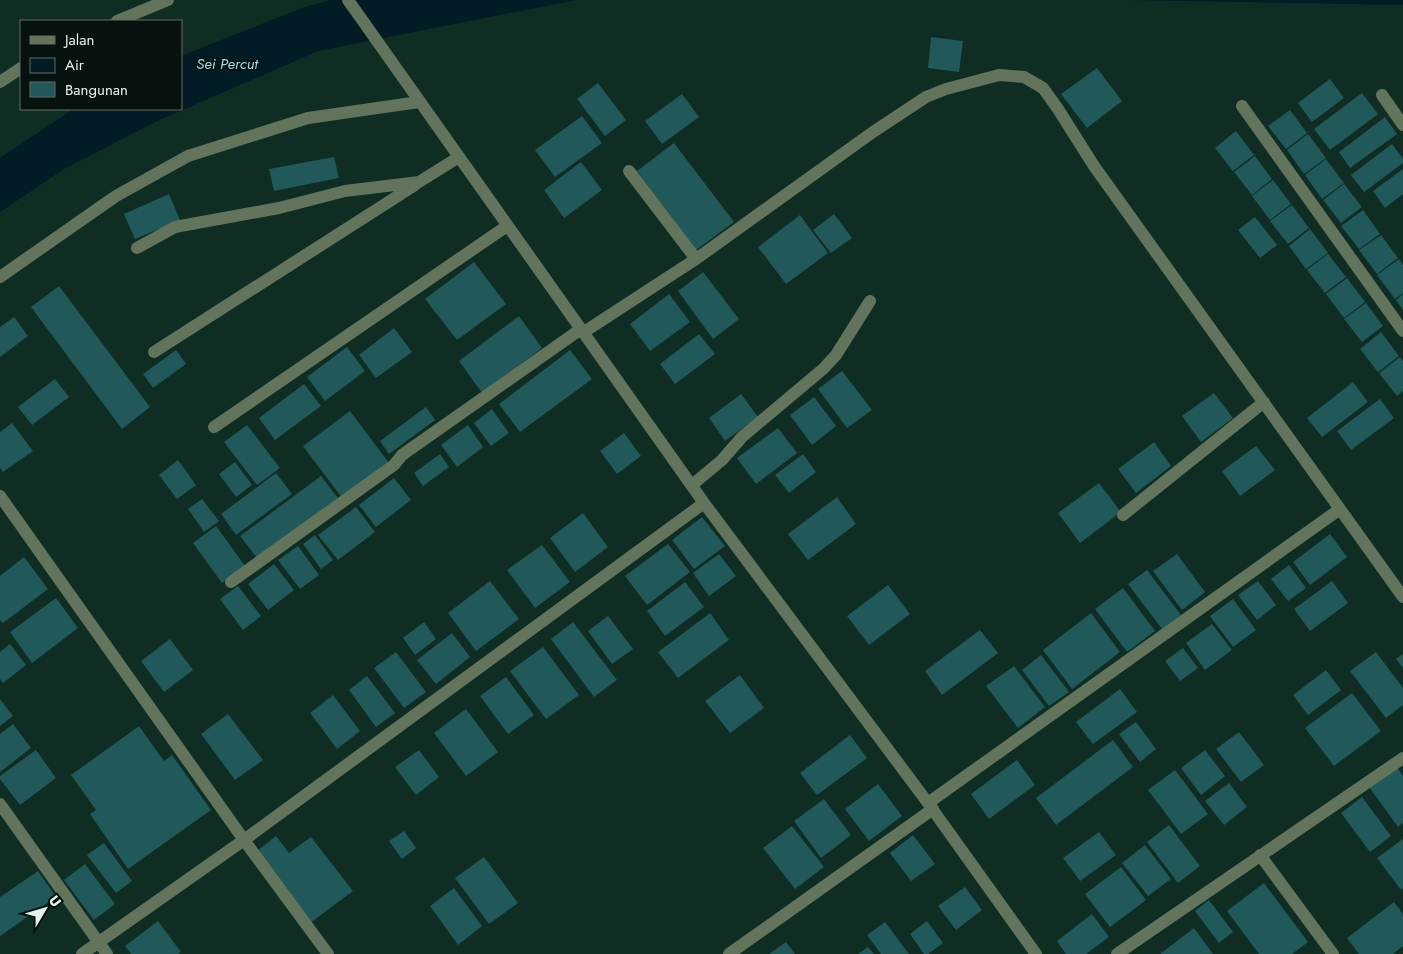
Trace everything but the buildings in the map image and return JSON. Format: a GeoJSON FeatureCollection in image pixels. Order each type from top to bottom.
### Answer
{"type":"FeatureCollection","features":[{"type":"Feature","properties":{"kind":"street"},"geometry":{"type":"LineString","coordinates":[[119,20],[168,0]]}},
{"type":"Feature","properties":{"kind":"street"},"geometry":{"type":"LineString","coordinates":[[348,0],[704,503],[930,806],[1036,954]]}},
{"type":"Feature","properties":{"kind":"street"},"geometry":{"type":"LineString","coordinates":[[0,82],[20,69]]}},
{"type":"Feature","properties":{"kind":"street"},"geometry":{"type":"LineString","coordinates":[[231,582],[394,466],[402,455],[582,331],[696,259],[873,132],[926,97],[946,89],[999,75],[1024,76],[1042,88],[1058,109],[1094,166],[1403,597]]}},
{"type":"Feature","properties":{"kind":"street"},"geometry":{"type":"LineString","coordinates":[[1382,95],[1403,125]]}},
{"type":"Feature","properties":{"kind":"street"},"geometry":{"type":"LineString","coordinates":[[0,277],[116,196],[188,156],[308,118],[419,102]]}},
{"type":"Feature","properties":{"kind":"street"},"geometry":{"type":"LineString","coordinates":[[1242,106],[1403,332]]}},
{"type":"Feature","properties":{"kind":"street"},"geometry":{"type":"LineString","coordinates":[[154,352],[459,157]]}},
{"type":"Feature","properties":{"kind":"street"},"geometry":{"type":"LineString","coordinates":[[629,171],[696,259]]}},
{"type":"Feature","properties":{"kind":"street"},"geometry":{"type":"LineString","coordinates":[[137,248],[175,228],[279,208],[345,191],[419,182]]}},
{"type":"Feature","properties":{"kind":"street"},"geometry":{"type":"LineString","coordinates":[[214,426],[507,226]]}},
{"type":"Feature","properties":{"kind":"street"},"geometry":{"type":"LineString","coordinates":[[692,485],[722,460],[742,438],[823,369],[836,355],[870,300]]}},
{"type":"Feature","properties":{"kind":"street"},"geometry":{"type":"LineString","coordinates":[[1123,515],[1264,402]]}},
{"type":"Feature","properties":{"kind":"street"},"geometry":{"type":"LineString","coordinates":[[0,496],[244,840],[328,954]]}},
{"type":"Feature","properties":{"kind":"street"},"geometry":{"type":"LineString","coordinates":[[82,954],[244,840],[704,503]]}},
{"type":"Feature","properties":{"kind":"street"},"geometry":{"type":"LineString","coordinates":[[729,954],[1340,509]]}},
{"type":"Feature","properties":{"kind":"street"},"geometry":{"type":"LineString","coordinates":[[1117,954],[1402,760]]}},
{"type":"Feature","properties":{"kind":"street"},"geometry":{"type":"LineString","coordinates":[[0,804],[108,954]]}},
{"type":"Feature","properties":{"kind":"street"},"geometry":{"type":"LineString","coordinates":[[1260,855],[1333,954]]}},
{"type":"Feature","properties":{"kind":"water","name":"Sei Percut"},"geometry":{"type":"Polygon","coordinates":[[[330,0],[576,0],[318,51],[155,122],[64,169],[0,212],[0,158],[72,110],[182,110],[182,56],[302,8],[330,0]]]}},
{"type":"Feature","properties":{"kind":"water"},"geometry":{"type":"Polygon","coordinates":[[[1130,0],[1403,0],[1403,5],[1130,0]]]}}]}
